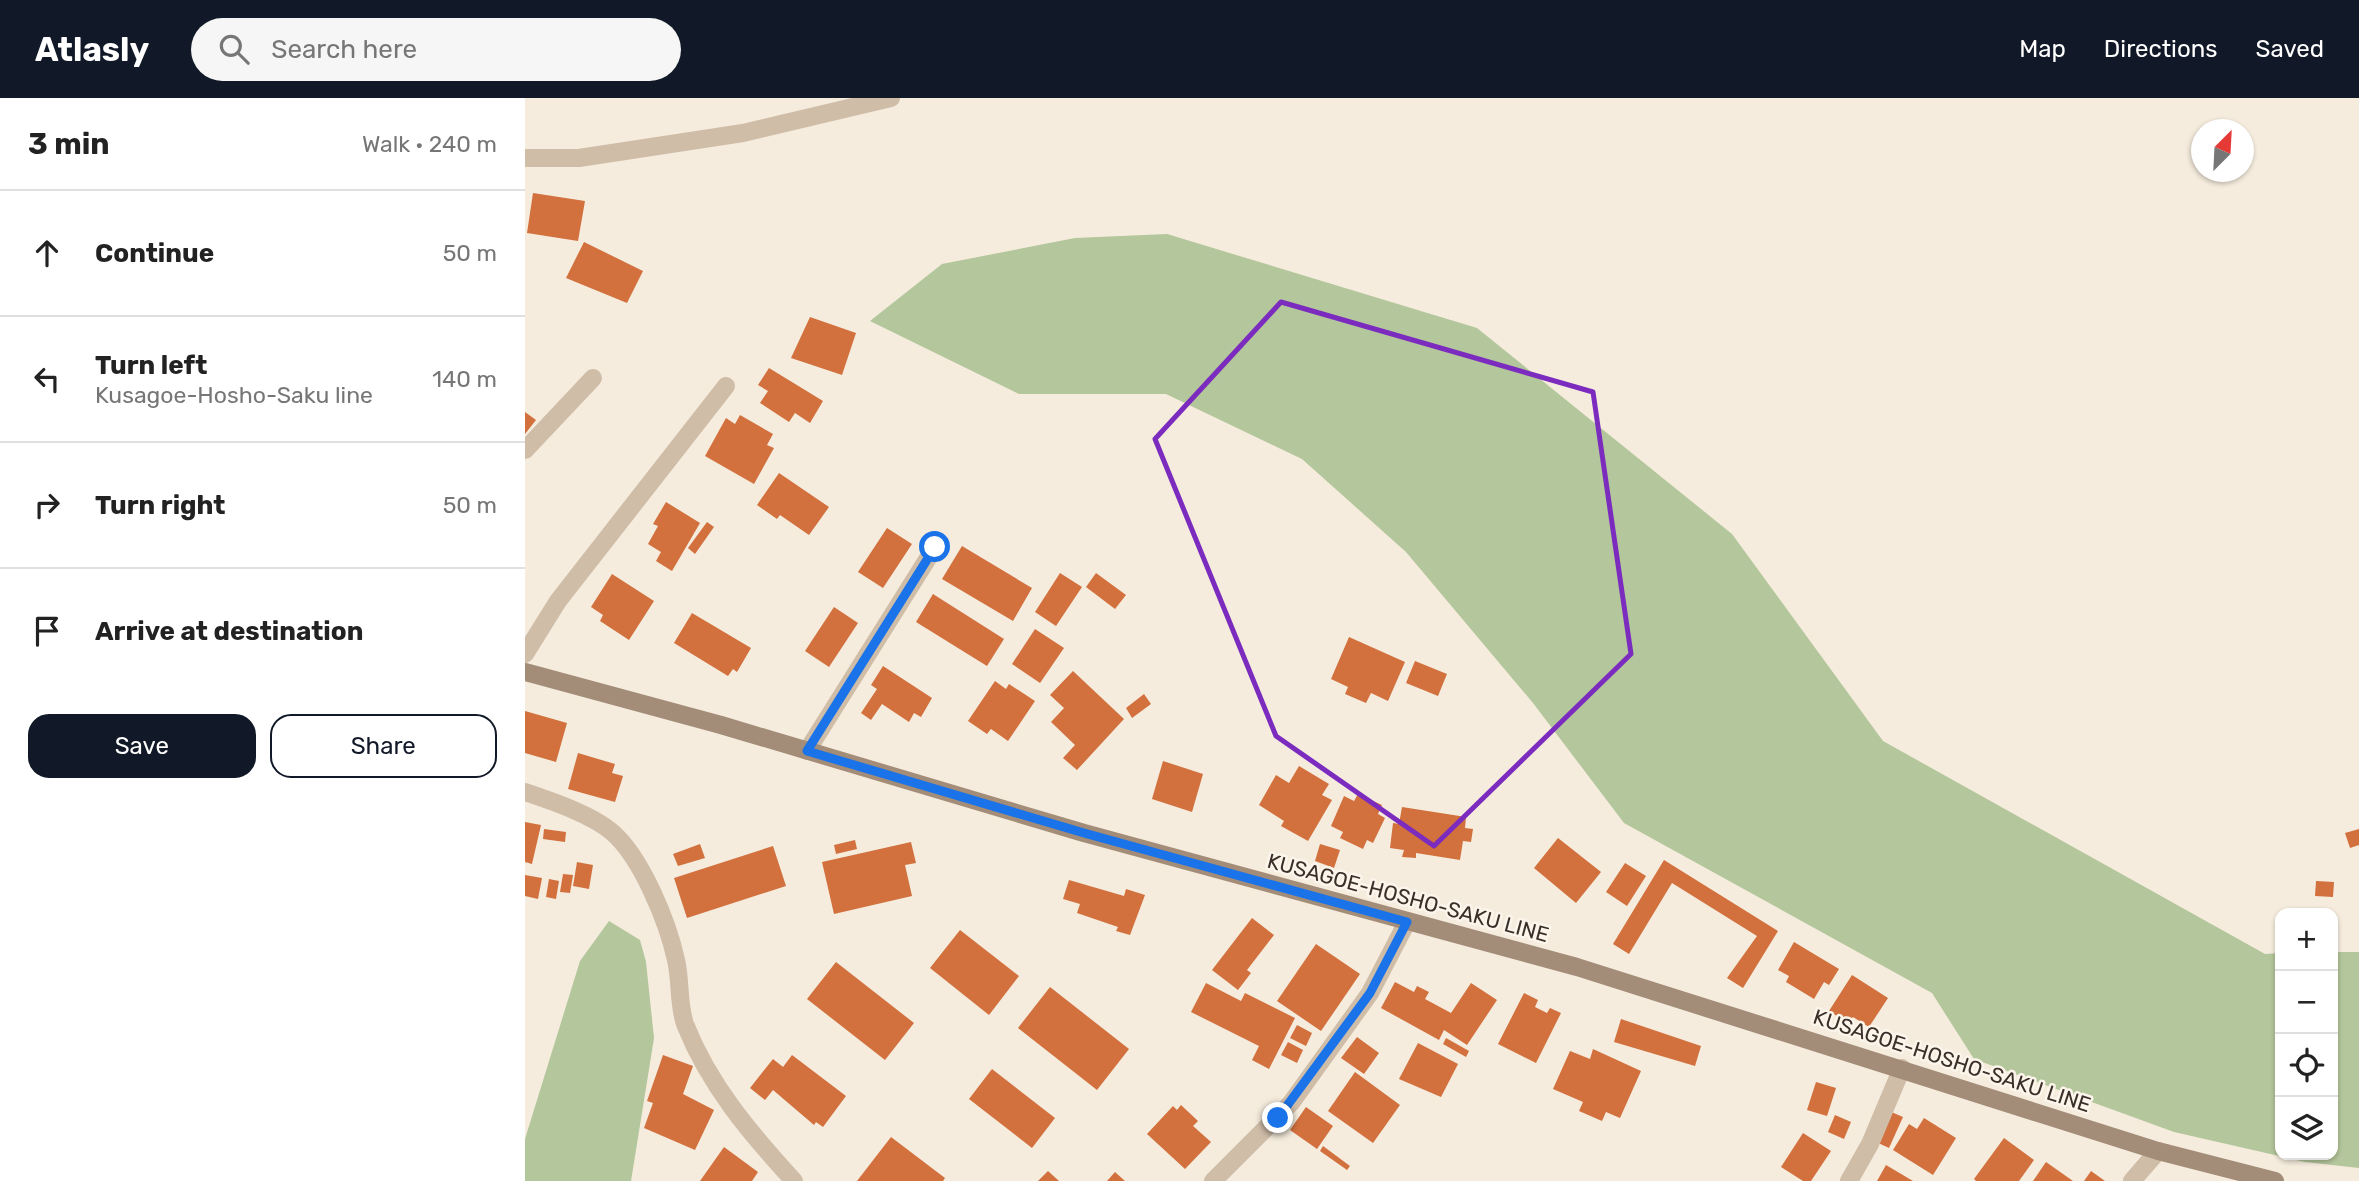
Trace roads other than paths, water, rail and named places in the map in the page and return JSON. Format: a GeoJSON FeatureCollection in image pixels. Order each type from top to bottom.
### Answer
{"type":"FeatureCollection","features":[{"type":"Feature","properties":{"kind":"main road","name":"KUSAGOE-HOSHO-SAKU LINE"},"geometry":{"type":"LineString","coordinates":[[525,672],[634,700],[1084,833],[1577,967],[2158,1151],[2275,1181]]}},
{"type":"Feature","properties":{"kind":"street"},"geometry":{"type":"LineString","coordinates":[[525,158],[579,159],[743,133],[891,98]]}},
{"type":"Feature","properties":{"kind":"street"},"geometry":{"type":"LineString","coordinates":[[525,450],[593,378]]}},
{"type":"Feature","properties":{"kind":"street"},"geometry":{"type":"LineString","coordinates":[[525,654],[558,601],[726,386]]}},
{"type":"Feature","properties":{"kind":"street"},"geometry":{"type":"LineString","coordinates":[[807,751],[935,547]]}},
{"type":"Feature","properties":{"kind":"street"},"geometry":{"type":"LineString","coordinates":[[525,792],[559,804],[612,832],[637,864],[668,930],[677,962],[684,1021],[697,1050],[723,1098],[794,1181]]}},
{"type":"Feature","properties":{"kind":"street"},"geometry":{"type":"LineString","coordinates":[[1213,1181],[1291,1103],[1370,993],[1407,922]]}},
{"type":"Feature","properties":{"kind":"street"},"geometry":{"type":"LineString","coordinates":[[1849,1181],[1870,1144],[1902,1068]]}},
{"type":"Feature","properties":{"kind":"street"},"geometry":{"type":"LineString","coordinates":[[2132,1181],[2158,1151]]}}]}
